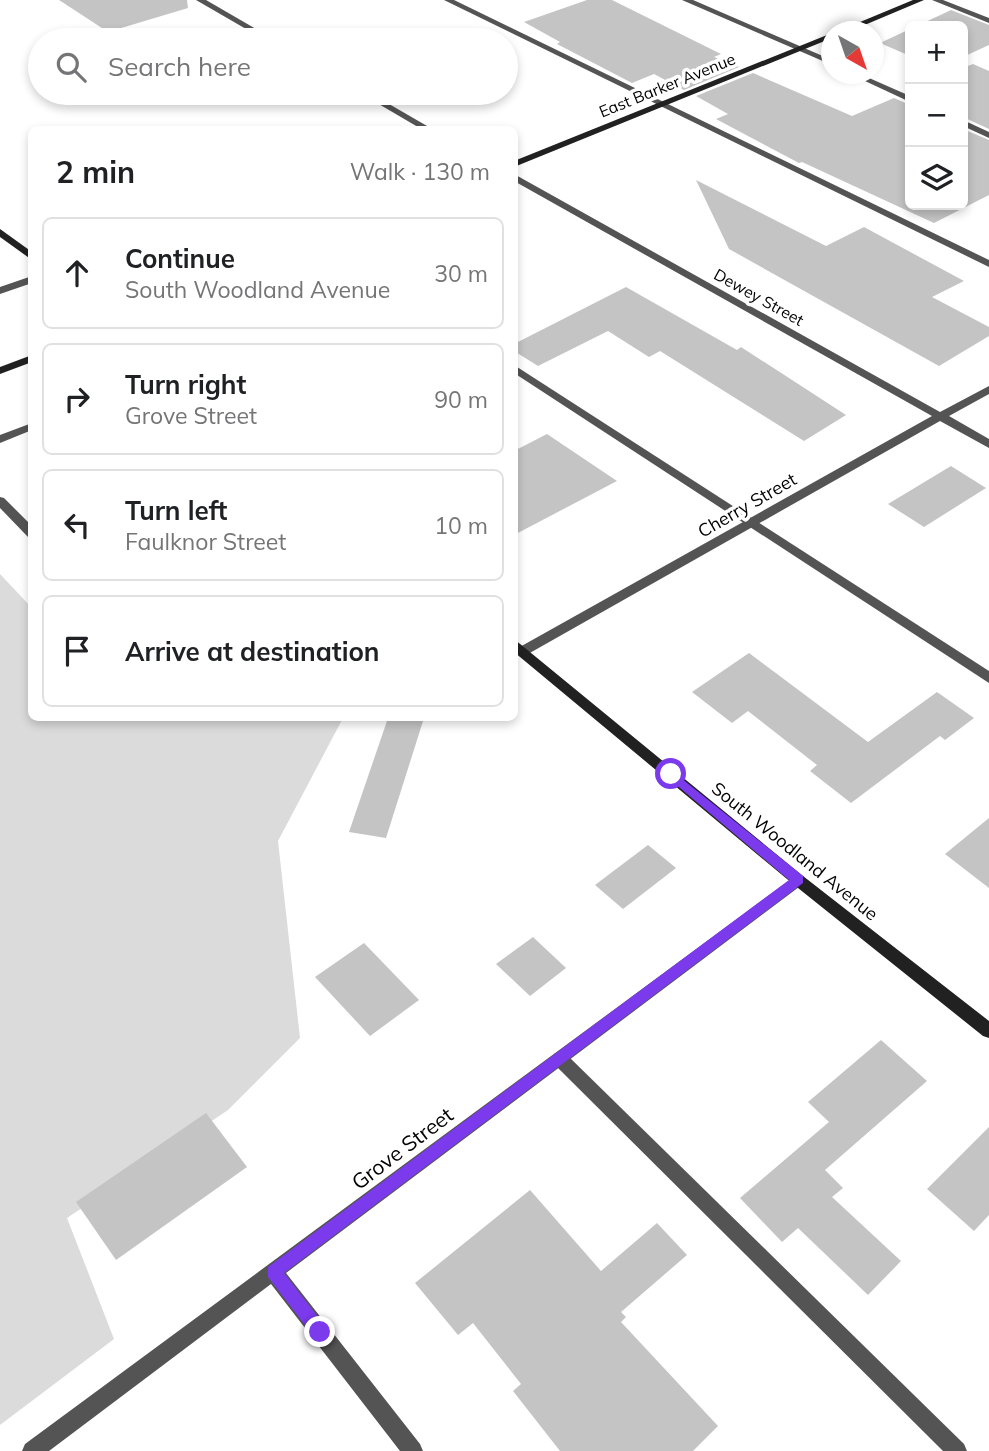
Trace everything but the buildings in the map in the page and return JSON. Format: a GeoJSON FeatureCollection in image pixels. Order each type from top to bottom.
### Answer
{"type":"FeatureCollection","features":[{"type":"Feature","properties":{"kind":"street"},"geometry":{"type":"LineString","coordinates":[[200,0],[250,28]]}},
{"type":"Feature","properties":{"kind":"street"},"geometry":{"type":"LineString","coordinates":[[448,0],[505,28]]}},
{"type":"Feature","properties":{"kind":"street"},"geometry":{"type":"LineString","coordinates":[[686,0],[821,58]]}},
{"type":"Feature","properties":{"kind":"street"},"geometry":{"type":"LineString","coordinates":[[868,21],[920,0]]}},
{"type":"Feature","properties":{"kind":"street"},"geometry":{"type":"LineString","coordinates":[[936,0],[989,21]]}},
{"type":"Feature","properties":{"kind":"street"},"geometry":{"type":"LineString","coordinates":[[518,35],[989,264]]}},
{"type":"Feature","properties":{"kind":"street","name":"East Barker Avenue"},"geometry":{"type":"LineString","coordinates":[[518,162],[821,39]]}},
{"type":"Feature","properties":{"kind":"street"},"geometry":{"type":"LineString","coordinates":[[876,84],[905,97]]}},
{"type":"Feature","properties":{"kind":"street"},"geometry":{"type":"LineString","coordinates":[[386,105],[423,126]]}},
{"type":"Feature","properties":{"kind":"street"},"geometry":{"type":"LineString","coordinates":[[968,125],[989,135]]}},
{"type":"Feature","properties":{"kind":"street","name":"Dewey Street"},"geometry":{"type":"LineString","coordinates":[[518,179],[989,444]]}},
{"type":"Feature","properties":{"kind":"street"},"geometry":{"type":"LineString","coordinates":[[0,232],[28,254]]}},
{"type":"Feature","properties":{"kind":"street"},"geometry":{"type":"LineString","coordinates":[[0,291],[28,280]]}},
{"type":"Feature","properties":{"kind":"street"},"geometry":{"type":"LineString","coordinates":[[0,372],[28,360]]}},
{"type":"Feature","properties":{"kind":"street"},"geometry":{"type":"LineString","coordinates":[[518,371],[989,678]]}},
{"type":"Feature","properties":{"kind":"street","name":"Cherry Street"},"geometry":{"type":"LineString","coordinates":[[519,648],[750,524],[989,389]]}},
{"type":"Feature","properties":{"kind":"street"},"geometry":{"type":"LineString","coordinates":[[0,439],[28,428]]}},
{"type":"Feature","properties":{"kind":"street"},"geometry":{"type":"LineString","coordinates":[[0,501],[28,530]]}},
{"type":"Feature","properties":{"kind":"street","name":"South Woodland Avenue"},"geometry":{"type":"LineString","coordinates":[[519,648],[798,880],[989,1031]]}},
{"type":"Feature","properties":{"kind":"street","name":"Grove Street"},"geometry":{"type":"LineString","coordinates":[[32,1451],[798,880]]}},
{"type":"Feature","properties":{"kind":"street"},"geometry":{"type":"LineString","coordinates":[[560,1059],[957,1451]]}},
{"type":"Feature","properties":{"kind":"street"},"geometry":{"type":"LineString","coordinates":[[273,1272],[413,1451]]}},
{"type":"Feature","properties":{"kind":"shaded area"},"geometry":{"type":"Polygon","coordinates":[[[0,574],[28,604],[28,721],[341,721],[278,841],[300,1038],[228,1110],[67,1218],[114,1339],[0,1425],[0,574]]]}},
{"type":"Feature","properties":{"kind":"route"},"geometry":{"type":"LineString","coordinates":[[320,1332],[273,1272],[798,880],[671,774]]}}]}
